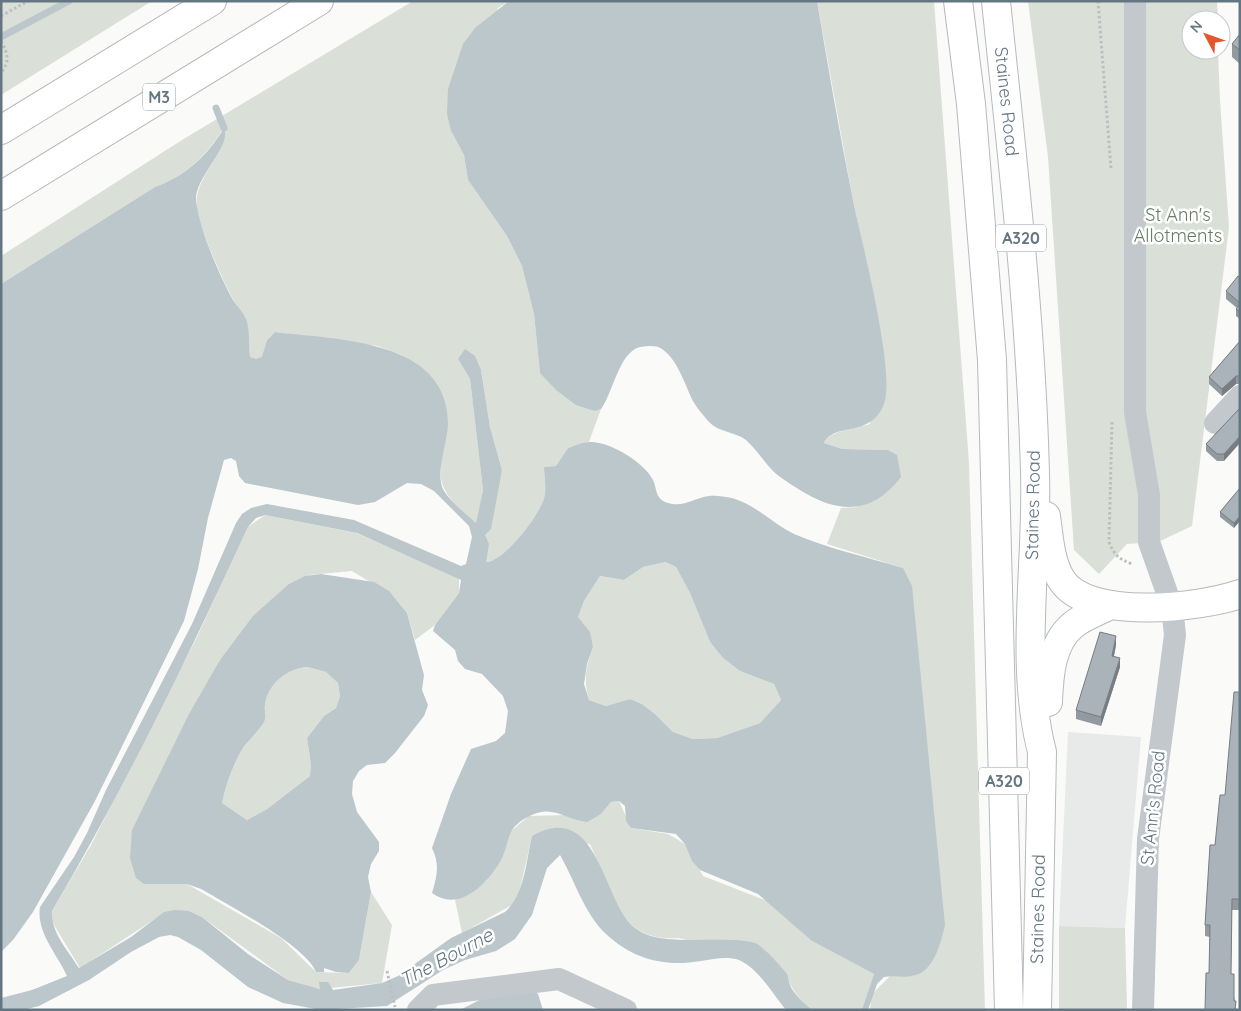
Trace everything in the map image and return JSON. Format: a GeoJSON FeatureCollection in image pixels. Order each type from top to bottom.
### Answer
{"type":"FeatureCollection","features":[{"type":"Feature","properties":{"kind":"main road"},"geometry":{"type":"LineString","coordinates":[[1,130],[212,1]]}},
{"type":"Feature","properties":{"kind":"main road","name":"M3"},"geometry":{"type":"LineString","coordinates":[[1,196],[319,1]]}},
{"type":"Feature","properties":{"kind":"main road","name":"Staines Road"},"geometry":{"type":"LineString","coordinates":[[958,1],[971,104],[992,360],[1009,1010]]}},
{"type":"Feature","properties":{"kind":"main road","name":"Staines Road"},"geometry":{"type":"LineString","coordinates":[[996,1],[1019,217],[1031,366],[1036,476],[1031,594],[1034,721],[1042,752],[1037,1010]]}},
{"type":"Feature","properties":{"kind":"main road"},"geometry":{"type":"LineString","coordinates":[[1036,476],[1045,510],[1054,564],[1062,581],[1074,592]]}},
{"type":"Feature","properties":{"kind":"main road"},"geometry":{"type":"LineString","coordinates":[[1000,624],[1019,602],[1031,594],[1048,590],[1074,592],[1108,606],[1172,607],[1201,604],[1240,594]]}},
{"type":"Feature","properties":{"kind":"main road"},"geometry":{"type":"LineString","coordinates":[[1042,752],[1048,719],[1049,680],[1053,658],[1062,637],[1073,624],[1108,606]]}},
{"type":"Feature","properties":{"kind":"street","name":"St Ann's Road"},"geometry":{"type":"LineString","coordinates":[[1135,1],[1135,412],[1149,495],[1150,547],[1172,607],[1174,648],[1148,839],[1143,1010]]}},
{"type":"Feature","properties":{"kind":"street"},"geometry":{"type":"LineString","coordinates":[[1215,423],[1240,396]]}},
{"type":"Feature","properties":{"kind":"street"},"geometry":{"type":"LineString","coordinates":[[418,1010],[433,996],[559,979],[626,1010]]}},
{"type":"Feature","properties":{"kind":"path"},"geometry":{"type":"LineString","coordinates":[[1,16],[28,1]]}},
{"type":"Feature","properties":{"kind":"path"},"geometry":{"type":"LineString","coordinates":[[1098,1],[1111,174]]}},
{"type":"Feature","properties":{"kind":"path"},"geometry":{"type":"LineString","coordinates":[[1,41],[8,61],[1,73]]}},
{"type":"Feature","properties":{"kind":"path"},"geometry":{"type":"LineString","coordinates":[[1112,416],[1109,542],[1114,553]]}},
{"type":"Feature","properties":{"kind":"path"},"geometry":{"type":"LineString","coordinates":[[387,971],[396,1010]]}},
{"type":"Feature","properties":{"kind":"shaded area"},"geometry":{"type":"Polygon","coordinates":[[[1068,732],[1141,737],[1125,928],[1059,926],[1068,732]]]}},
{"type":"Feature","properties":{"kind":"green space"},"geometry":{"type":"Polygon","coordinates":[[[1,1],[152,1],[1,95],[1,1]]]}},
{"type":"Feature","properties":{"kind":"green space"},"geometry":{"type":"Polygon","coordinates":[[[413,1],[509,1],[498,8],[451,131],[464,155],[468,180],[507,236],[522,266],[534,314],[540,373],[595,411],[601,409],[589,442],[568,448],[556,466],[544,467],[545,494],[543,502],[530,524],[502,554],[493,560],[485,562],[488,544],[485,535],[502,470],[490,427],[481,370],[458,359],[470,379],[483,490],[476,524],[451,499],[443,485],[441,469],[402,355],[378,346],[275,332],[267,340],[263,357],[256,360],[250,357],[247,323],[218,268],[197,210],[197,198],[200,187],[221,147],[224,138],[224,128],[210,148],[186,170],[155,187],[1,284],[1,256],[182,140],[413,1]]]}},
{"type":"Feature","properties":{"kind":"green space"},"geometry":{"type":"Polygon","coordinates":[[[817,1],[934,1],[969,463],[985,1010],[870,1010],[872,994],[891,975],[914,976],[903,568],[827,544],[841,508],[857,507],[888,450],[842,449],[824,443],[838,432],[870,424],[879,324],[852,195],[817,1]]]}},
{"type":"Feature","properties":{"kind":"green space","name":"St Ann's Allotments"},"geometry":{"type":"Polygon","coordinates":[[[1028,1],[1217,1],[1217,10],[1181,10],[1181,60],[1218,60],[1229,227],[1192,526],[1158,542],[1127,544],[1099,574],[1074,550],[1048,157],[1028,1]]]}},
{"type":"Feature","properties":{"kind":"green space"},"geometry":{"type":"Polygon","coordinates":[[[265,515],[356,533],[459,578],[459,593],[435,625],[415,640],[407,613],[393,596],[352,571],[309,575],[220,660],[132,830],[187,884],[281,938],[316,972],[349,973],[359,960],[371,892],[392,925],[382,983],[320,989],[288,980],[202,917],[189,911],[164,913],[80,968],[51,920],[52,911],[91,845],[196,639],[248,527],[265,515]]]}},
{"type":"Feature","properties":{"kind":"green space"},"geometry":{"type":"Polygon","coordinates":[[[664,562],[676,567],[690,593],[710,642],[723,658],[740,671],[774,684],[781,700],[760,723],[717,738],[693,739],[673,732],[642,704],[630,699],[606,706],[589,700],[586,673],[593,647],[578,617],[584,601],[600,576],[624,580],[643,567],[664,562]]]}},
{"type":"Feature","properties":{"kind":"green space"},"geometry":{"type":"Polygon","coordinates":[[[308,667],[326,672],[338,683],[340,696],[336,708],[324,716],[307,738],[311,765],[310,776],[267,809],[247,820],[222,803],[231,773],[245,745],[263,724],[265,705],[270,690],[286,674],[293,670],[308,667]]]}},
{"type":"Feature","properties":{"kind":"green space"},"geometry":{"type":"Polygon","coordinates":[[[619,801],[631,828],[668,834],[685,844],[703,876],[770,902],[812,941],[874,974],[863,1010],[815,1010],[799,997],[782,967],[679,938],[656,937],[634,927],[622,912],[590,844],[532,836],[519,893],[512,905],[462,933],[455,900],[486,881],[511,831],[529,816],[601,814],[611,802],[619,801]]]}},
{"type":"Feature","properties":{"kind":"green space"},"geometry":{"type":"Polygon","coordinates":[[[1059,926],[1125,928],[1127,1010],[1059,1010],[1059,926]]]}},
{"type":"Feature","properties":{"kind":"water"},"geometry":{"type":"Polygon","coordinates":[[[509,1],[817,1],[847,171],[876,302],[885,363],[886,387],[884,404],[878,415],[862,426],[829,436],[824,443],[842,449],[888,450],[897,455],[901,477],[891,489],[869,503],[845,507],[819,500],[785,481],[774,472],[746,440],[717,428],[709,422],[693,401],[680,373],[668,354],[655,346],[640,347],[633,350],[617,374],[601,409],[595,411],[576,405],[556,390],[540,373],[534,314],[522,266],[507,236],[468,180],[464,155],[451,131],[447,114],[448,89],[463,44],[475,28],[509,1]]]}},
{"type":"Feature","properties":{"kind":"water","name":"The Bourne"},"geometry":{"type":"Polygon","coordinates":[[[224,128],[223,144],[201,182],[196,200],[205,237],[216,265],[233,300],[246,319],[249,332],[250,357],[256,359],[262,357],[267,340],[275,332],[356,342],[384,349],[409,359],[429,374],[443,395],[448,423],[441,467],[441,484],[444,491],[459,508],[476,523],[483,490],[470,379],[458,359],[465,349],[475,356],[481,370],[490,427],[502,470],[491,529],[485,535],[489,544],[486,562],[494,560],[503,554],[521,535],[537,512],[545,494],[544,467],[556,466],[568,448],[590,442],[607,445],[616,449],[642,466],[653,480],[658,495],[665,502],[683,504],[711,496],[732,498],[756,509],[794,534],[903,568],[912,586],[945,925],[935,956],[926,969],[920,974],[912,976],[884,977],[877,984],[868,1010],[862,1010],[874,974],[812,941],[758,894],[700,870],[692,861],[685,844],[676,834],[631,828],[626,821],[625,806],[619,801],[611,802],[601,814],[587,822],[552,812],[537,813],[525,818],[512,830],[497,867],[482,885],[473,892],[453,900],[432,893],[437,870],[432,848],[451,794],[471,749],[496,741],[505,733],[508,711],[503,696],[482,674],[465,669],[458,661],[455,650],[433,631],[435,625],[459,593],[461,580],[357,533],[265,515],[256,518],[248,527],[155,721],[105,817],[52,911],[52,919],[57,934],[79,968],[131,937],[164,912],[175,910],[189,911],[202,917],[248,954],[288,980],[320,989],[319,982],[328,982],[333,990],[382,983],[398,976],[451,938],[505,912],[512,905],[521,887],[532,836],[554,828],[572,831],[585,842],[596,858],[624,915],[635,928],[660,938],[676,940],[726,940],[756,944],[767,952],[785,971],[788,975],[789,984],[797,995],[807,1006],[814,1010],[786,1010],[759,975],[739,960],[725,958],[688,963],[663,962],[650,960],[628,950],[598,926],[580,896],[560,855],[547,868],[532,915],[515,939],[496,951],[465,960],[443,970],[387,1006],[321,1010],[283,1003],[248,987],[201,950],[178,937],[170,935],[159,937],[131,952],[89,980],[39,1006],[23,1010],[1,1010],[1,998],[32,990],[67,976],[44,934],[41,925],[40,907],[74,857],[87,833],[106,790],[192,624],[236,523],[242,514],[251,508],[267,504],[354,520],[461,566],[466,564],[472,537],[469,526],[434,491],[421,484],[407,483],[375,502],[358,505],[245,483],[239,476],[236,461],[231,458],[224,460],[208,518],[198,569],[184,621],[95,801],[33,912],[13,940],[1,952],[1,284],[155,187],[177,177],[195,164],[224,128]],[[665,562],[643,567],[624,580],[600,576],[584,601],[578,617],[590,632],[593,647],[587,664],[584,684],[589,700],[606,706],[630,699],[642,704],[673,732],[693,739],[717,738],[760,723],[781,700],[774,684],[740,671],[723,658],[710,642],[690,593],[676,567],[665,562]]]}},
{"type":"Feature","properties":{"kind":"water"},"geometry":{"type":"Polygon","coordinates":[[[321,574],[374,582],[389,591],[407,613],[424,675],[422,690],[428,705],[424,716],[395,753],[385,763],[367,765],[359,771],[353,781],[352,794],[357,812],[379,842],[379,851],[371,864],[368,877],[371,892],[359,960],[349,973],[336,972],[324,968],[324,972],[316,972],[309,961],[282,938],[201,889],[187,884],[144,884],[136,878],[130,858],[132,830],[189,714],[220,660],[253,616],[289,584],[305,576],[321,574]],[[308,667],[293,670],[280,678],[270,690],[265,705],[264,722],[237,758],[222,803],[247,820],[267,809],[310,776],[311,765],[307,738],[324,716],[336,708],[340,696],[338,683],[326,672],[308,667]]]}},
{"type":"Feature","properties":{"kind":"water"},"geometry":{"type":"Polygon","coordinates":[[[530,988],[538,994],[543,1010],[460,1010],[499,990],[530,988]]]}},
{"type":"Feature","properties":{"kind":"building"},"geometry":{"type":"Polygon","coordinates":[[[1240,34],[1240,50],[1232,44],[1240,34]]]}},
{"type":"Feature","properties":{"kind":"building"},"geometry":{"type":"Polygon","coordinates":[[[1238,276],[1240,278],[1240,303],[1226,291],[1238,276]]]}},
{"type":"Feature","properties":{"kind":"building"},"geometry":{"type":"Polygon","coordinates":[[[1240,304],[1240,312],[1236,309],[1240,304]]]}},
{"type":"Feature","properties":{"kind":"building"},"geometry":{"type":"Polygon","coordinates":[[[1240,341],[1240,376],[1236,376],[1222,389],[1209,377],[1240,341]]]}},
{"type":"Feature","properties":{"kind":"building"},"geometry":{"type":"Polygon","coordinates":[[[1240,408],[1240,436],[1224,454],[1217,454],[1206,444],[1240,408]]]}},
{"type":"Feature","properties":{"kind":"building"},"geometry":{"type":"Polygon","coordinates":[[[1240,488],[1240,516],[1234,523],[1220,512],[1240,488]]]}},
{"type":"Feature","properties":{"kind":"building"},"geometry":{"type":"Polygon","coordinates":[[[1100,632],[1116,636],[1112,656],[1120,658],[1101,717],[1076,710],[1100,632]]]}},
{"type":"Feature","properties":{"kind":"building"},"geometry":{"type":"Polygon","coordinates":[[[1234,692],[1240,692],[1240,899],[1232,899],[1231,974],[1234,974],[1234,1001],[1236,1001],[1235,1010],[1205,1010],[1206,973],[1209,973],[1210,925],[1205,925],[1210,845],[1215,845],[1220,795],[1225,795],[1234,692]]]}},
{"type":"Feature","properties":{"kind":"waterway"},"geometry":{"type":"LineString","coordinates":[[1,37],[69,1]]}},
{"type":"Feature","properties":{"kind":"waterway"},"geometry":{"type":"LineString","coordinates":[[216,108],[224,128]]}}]}
